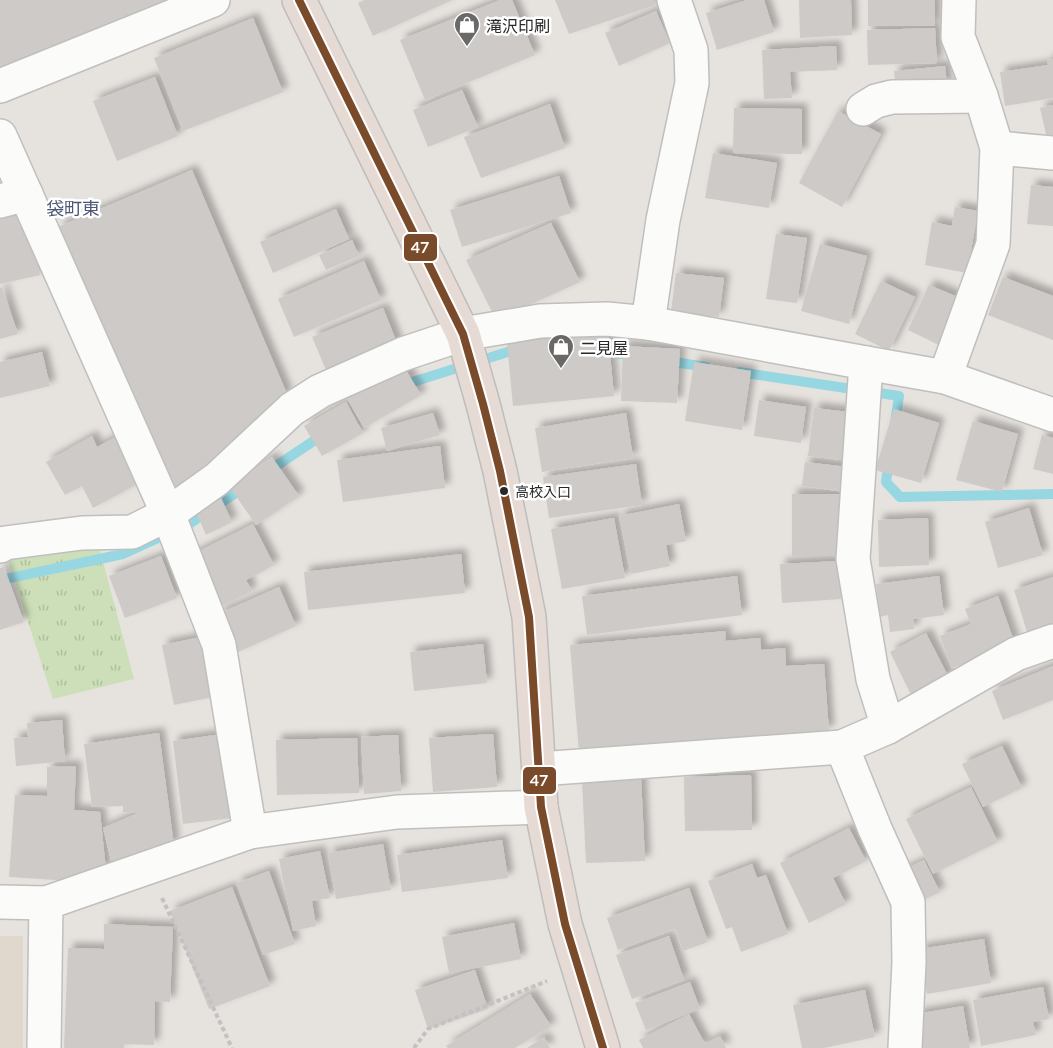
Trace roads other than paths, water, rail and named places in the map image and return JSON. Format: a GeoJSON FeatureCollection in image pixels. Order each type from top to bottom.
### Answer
{"type":"FeatureCollection","features":[{"type":"Feature","properties":{"kind":"highway"},"geometry":{"type":"LineString","coordinates":[[299,0],[462,333],[500,471],[529,617],[541,807],[565,924],[603,1048]]}},
{"type":"Feature","properties":{"kind":"street"},"geometry":{"type":"LineString","coordinates":[[0,86],[213,0]]}},
{"type":"Feature","properties":{"kind":"street"},"geometry":{"type":"LineString","coordinates":[[648,323],[663,220],[692,83],[691,50],[674,0]]}},
{"type":"Feature","properties":{"kind":"street"},"geometry":{"type":"LineString","coordinates":[[945,378],[993,244],[997,148],[981,96],[958,37],[959,0]]}},
{"type":"Feature","properties":{"kind":"street"},"geometry":{"type":"LineString","coordinates":[[863,109],[876,101],[892,97],[981,96]]}},
{"type":"Feature","properties":{"kind":"street"},"geometry":{"type":"LineString","coordinates":[[0,136],[13,198],[168,514],[219,645],[249,832]]}},
{"type":"Feature","properties":{"kind":"street"},"geometry":{"type":"LineString","coordinates":[[997,148],[1053,153]]}},
{"type":"Feature","properties":{"kind":"street"},"geometry":{"type":"LineString","coordinates":[[0,546],[5,543],[82,533],[132,532],[168,514],[217,478],[292,409],[320,391],[404,354],[462,333],[540,321],[607,320],[648,323],[945,378],[1053,415]]}},
{"type":"Feature","properties":{"kind":"street"},"geometry":{"type":"LineString","coordinates":[[866,363],[853,559],[873,679],[888,727]]}},
{"type":"Feature","properties":{"kind":"street"},"geometry":{"type":"LineString","coordinates":[[539,769],[842,747],[888,727],[1016,654],[1053,641]]}},
{"type":"Feature","properties":{"kind":"street"},"geometry":{"type":"LineString","coordinates":[[842,747],[908,902],[909,962],[905,1048]]}},
{"type":"Feature","properties":{"kind":"street"},"geometry":{"type":"LineString","coordinates":[[0,902],[46,903],[249,832],[397,812],[541,807]]}},
{"type":"Feature","properties":{"kind":"street"},"geometry":{"type":"LineString","coordinates":[[44,1048],[46,903]]}},
{"type":"Feature","properties":{"kind":"waterway"},"geometry":{"type":"LineString","coordinates":[[400,386],[520,348]]}},
{"type":"Feature","properties":{"kind":"waterway"},"geometry":{"type":"LineString","coordinates":[[597,350],[634,356]]}},
{"type":"Feature","properties":{"kind":"waterway"},"geometry":{"type":"LineString","coordinates":[[668,361],[706,367]]}},
{"type":"Feature","properties":{"kind":"waterway"},"geometry":{"type":"LineString","coordinates":[[739,372],[899,396],[895,423]]}},
{"type":"Feature","properties":{"kind":"waterway"},"geometry":{"type":"LineString","coordinates":[[267,472],[324,434]]}},
{"type":"Feature","properties":{"kind":"waterway"},"geometry":{"type":"LineString","coordinates":[[889,462],[886,482],[900,497],[1053,494]]}},
{"type":"Feature","properties":{"kind":"waterway"},"geometry":{"type":"LineString","coordinates":[[0,580],[123,554],[189,524],[246,486]]}},
{"type":"Feature","properties":{"kind":"place","name":"滝沢印刷"},"geometry":{"type":"Point","coordinates":[467,48]}},
{"type":"Feature","properties":{"kind":"place","name":"二見屋"},"geometry":{"type":"Point","coordinates":[561,370]}},
{"type":"Feature","properties":{"kind":"place","name":"高校入口"},"geometry":{"type":"Point","coordinates":[504,491]}},
{"type":"Feature","properties":{"kind":"district","name":"袋町東"},"geometry":{"type":"Point","coordinates":[73,208]}}]}
